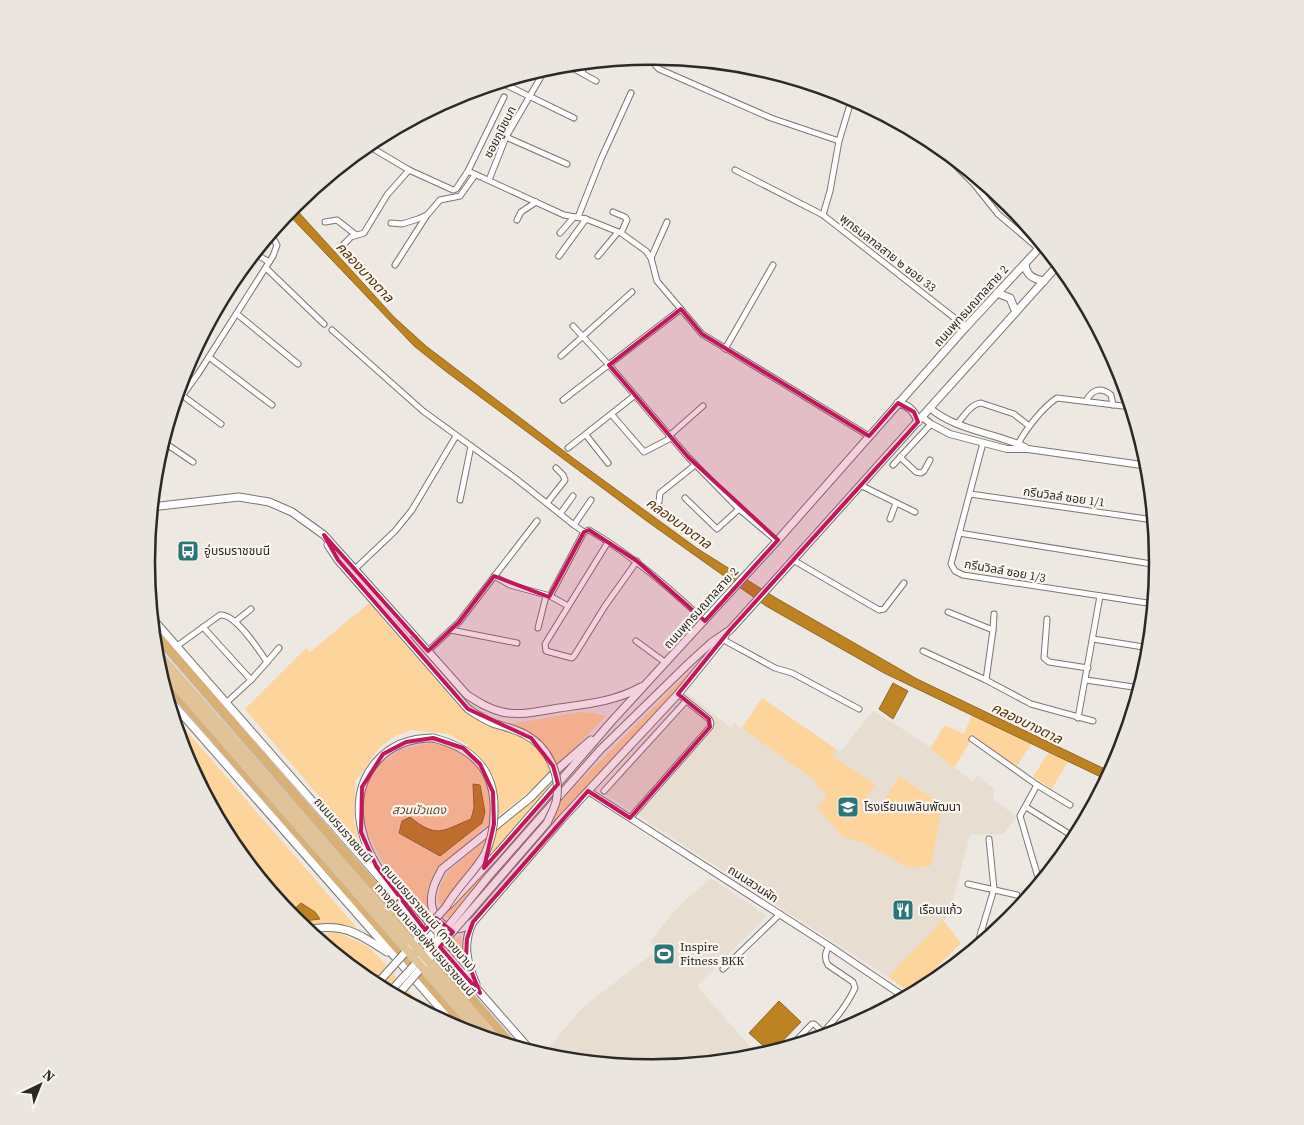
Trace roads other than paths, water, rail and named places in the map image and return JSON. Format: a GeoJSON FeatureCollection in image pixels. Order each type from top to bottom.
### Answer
{"type":"FeatureCollection","features":[{"type":"Feature","properties":{"kind":"highway","name":"ถนนบรมราชชนนี"},"geometry":{"type":"LineString","coordinates":[[161,642],[505,1038]]}},
{"type":"Feature","properties":{"kind":"highway"},"geometry":{"type":"LineString","coordinates":[[170,687],[462,1022]]}},
{"type":"Feature","properties":{"kind":"main road","name":"ถนนพุทธมณฑลสาย 2"},"geometry":{"type":"LineString","coordinates":[[381,979],[446,906],[455,900],[611,722],[705,621],[1038,249]]}},
{"type":"Feature","properties":{"kind":"main road"},"geometry":{"type":"LineString","coordinates":[[1024,264],[1030,276],[1044,281]]}},
{"type":"Feature","properties":{"kind":"main road"},"geometry":{"type":"LineString","coordinates":[[611,722],[571,757],[530,798],[442,868],[432,892],[432,908],[441,922],[452,929],[466,928],[473,922],[588,791],[678,694],[753,604],[1054,270]]}},
{"type":"Feature","properties":{"kind":"main road"},"geometry":{"type":"LineString","coordinates":[[997,293],[1010,298],[1016,312]]}},
{"type":"Feature","properties":{"kind":"main road"},"geometry":{"type":"LineString","coordinates":[[898,403],[904,404],[920,419]]}},
{"type":"Feature","properties":{"kind":"main road"},"geometry":{"type":"LineString","coordinates":[[158,506],[228,498],[259,499],[292,512],[324,535],[467,695],[487,707],[511,714],[527,714],[616,698],[646,685]]}},
{"type":"Feature","properties":{"kind":"main road"},"geometry":{"type":"LineString","coordinates":[[324,535],[329,547],[338,560],[468,709],[478,716],[524,734],[540,746],[553,766],[557,789],[556,800],[548,823],[401,992]]}},
{"type":"Feature","properties":{"kind":"main road","name":"ถนนบรมราชชนนี (ทางขนาน)"},"geometry":{"type":"LineString","coordinates":[[159,626],[523,1043]]}},
{"type":"Feature","properties":{"kind":"main road"},"geometry":{"type":"LineString","coordinates":[[394,987],[612,737],[690,662],[711,643],[730,630]]}},
{"type":"Feature","properties":{"kind":"main road","name":"ทางคู่ขนานลอยฟ้าบรมราชชนนี"},"geometry":{"type":"LineString","coordinates":[[164,662],[492,1034]]}},
{"type":"Feature","properties":{"kind":"main road","name":"ทางคู่ขนานลอยฟ้าบรมราชชนนี"},"geometry":{"type":"LineString","coordinates":[[168,676],[474,1027]]}},
{"type":"Feature","properties":{"kind":"main road"},"geometry":{"type":"LineString","coordinates":[[176,708],[446,1015]]}},
{"type":"Feature","properties":{"kind":"main road"},"geometry":{"type":"LineString","coordinates":[[403,905],[376,866],[366,847],[361,832],[359,798],[367,775],[383,754],[395,746],[406,742],[420,738],[433,738],[463,748],[480,764],[488,776],[493,792],[494,824],[485,854],[446,906]]}},
{"type":"Feature","properties":{"kind":"main road"},"geometry":{"type":"LineString","coordinates":[[473,922],[467,939],[466,958],[480,993]]}},
{"type":"Feature","properties":{"kind":"main road"},"geometry":{"type":"LineString","coordinates":[[316,929],[344,928],[364,937],[395,958]]}},
{"type":"Feature","properties":{"kind":"street"},"geometry":{"type":"LineString","coordinates":[[655,65],[659,69],[771,118],[839,141]]}},
{"type":"Feature","properties":{"kind":"street"},"geometry":{"type":"LineString","coordinates":[[579,71],[596,81]]}},
{"type":"Feature","properties":{"kind":"street","name":"ซอยภูมิชนก"},"geometry":{"type":"LineString","coordinates":[[489,180],[506,137],[540,78]]}},
{"type":"Feature","properties":{"kind":"street"},"geometry":{"type":"LineString","coordinates":[[509,86],[574,118]]}},
{"type":"Feature","properties":{"kind":"street"},"geometry":{"type":"LineString","coordinates":[[560,233],[576,217],[631,93]]}},
{"type":"Feature","properties":{"kind":"street"},"geometry":{"type":"LineString","coordinates":[[375,150],[409,170],[455,191],[468,171],[504,97]]}},
{"type":"Feature","properties":{"kind":"street","name":"พุทธมลฑลสาย ๒ ซอย 33"},"geometry":{"type":"LineString","coordinates":[[850,106],[839,141],[830,191],[823,215],[966,327]]}},
{"type":"Feature","properties":{"kind":"street"},"geometry":{"type":"LineString","coordinates":[[506,137],[567,164]]}},
{"type":"Feature","properties":{"kind":"street"},"geometry":{"type":"LineString","coordinates":[[325,222],[338,220],[356,234],[362,235],[388,195],[409,170]]}},
{"type":"Feature","properties":{"kind":"street"},"geometry":{"type":"LineString","coordinates":[[735,170],[823,215]]}},
{"type":"Feature","properties":{"kind":"street"},"geometry":{"type":"LineString","coordinates":[[468,171],[564,215],[586,219],[619,232],[643,248],[651,258],[657,281],[702,334],[869,436]]}},
{"type":"Feature","properties":{"kind":"street"},"geometry":{"type":"LineString","coordinates":[[395,265],[427,215],[440,200],[460,196],[475,175]]}},
{"type":"Feature","properties":{"kind":"street"},"geometry":{"type":"LineString","coordinates":[[970,180],[998,214],[1029,237]]}},
{"type":"Feature","properties":{"kind":"street"},"geometry":{"type":"LineString","coordinates":[[517,220],[522,212],[536,202]]}},
{"type":"Feature","properties":{"kind":"street"},"geometry":{"type":"LineString","coordinates":[[598,256],[627,220],[625,217],[613,212]]}},
{"type":"Feature","properties":{"kind":"street"},"geometry":{"type":"LineString","coordinates":[[390,223],[409,223],[427,215]]}},
{"type":"Feature","properties":{"kind":"street"},"geometry":{"type":"LineString","coordinates":[[559,256],[586,219]]}},
{"type":"Feature","properties":{"kind":"street"},"geometry":{"type":"LineString","coordinates":[[651,258],[667,222]]}},
{"type":"Feature","properties":{"kind":"street"},"geometry":{"type":"LineString","coordinates":[[344,244],[356,234]]}},
{"type":"Feature","properties":{"kind":"street"},"geometry":{"type":"LineString","coordinates":[[184,394],[266,268],[277,245],[274,239]]}},
{"type":"Feature","properties":{"kind":"street"},"geometry":{"type":"LineString","coordinates":[[260,256],[269,262]]}},
{"type":"Feature","properties":{"kind":"street"},"geometry":{"type":"LineString","coordinates":[[725,349],[774,265]]}},
{"type":"Feature","properties":{"kind":"street"},"geometry":{"type":"LineString","coordinates":[[266,268],[324,324]]}},
{"type":"Feature","properties":{"kind":"street"},"geometry":{"type":"LineString","coordinates":[[561,356],[632,292]]}},
{"type":"Feature","properties":{"kind":"street"},"geometry":{"type":"LineString","coordinates":[[563,400],[681,309]]}},
{"type":"Feature","properties":{"kind":"street"},"geometry":{"type":"LineString","coordinates":[[237,314],[298,364]]}},
{"type":"Feature","properties":{"kind":"street"},"geometry":{"type":"LineString","coordinates":[[574,326],[695,464],[739,509],[778,540]]}},
{"type":"Feature","properties":{"kind":"street"},"geometry":{"type":"LineString","coordinates":[[332,330],[406,397],[584,532]]}},
{"type":"Feature","properties":{"kind":"street"},"geometry":{"type":"LineString","coordinates":[[209,357],[272,405]]}},
{"type":"Feature","properties":{"kind":"street"},"geometry":{"type":"LineString","coordinates":[[1086,401],[1092,391],[1099,389],[1111,395],[1113,405]]}},
{"type":"Feature","properties":{"kind":"street"},"geometry":{"type":"LineString","coordinates":[[183,396],[221,424]]}},
{"type":"Feature","properties":{"kind":"street"},"geometry":{"type":"LineString","coordinates":[[568,448],[634,396]]}},
{"type":"Feature","properties":{"kind":"street"},"geometry":{"type":"LineString","coordinates":[[1018,444],[1029,426],[1057,398],[1124,406]]}},
{"type":"Feature","properties":{"kind":"street"},"geometry":{"type":"LineString","coordinates":[[957,424],[972,407],[977,403],[981,403],[1014,414],[1029,426]]}},
{"type":"Feature","properties":{"kind":"street"},"geometry":{"type":"LineString","coordinates":[[612,415],[644,452],[670,437],[703,406]]}},
{"type":"Feature","properties":{"kind":"street"},"geometry":{"type":"LineString","coordinates":[[930,408],[957,424],[986,432],[1028,448]]}},
{"type":"Feature","properties":{"kind":"street"},"geometry":{"type":"LineString","coordinates":[[920,419],[950,434],[1007,449],[1028,448],[1140,465]]}},
{"type":"Feature","properties":{"kind":"street"},"geometry":{"type":"LineString","coordinates":[[893,465],[930,424]]}},
{"type":"Feature","properties":{"kind":"street"},"geometry":{"type":"LineString","coordinates":[[983,443],[986,432]]}},
{"type":"Feature","properties":{"kind":"street"},"geometry":{"type":"LineString","coordinates":[[586,435],[608,463]]}},
{"type":"Feature","properties":{"kind":"street"},"geometry":{"type":"LineString","coordinates":[[355,569],[395,531],[412,510],[456,436]]}},
{"type":"Feature","properties":{"kind":"street","name":"กรีนวิลล์ ซอย 1/3"},"geometry":{"type":"LineString","coordinates":[[983,443],[951,564],[953,569],[960,574],[1147,603]]}},
{"type":"Feature","properties":{"kind":"street"},"geometry":{"type":"LineString","coordinates":[[168,445],[193,462]]}},
{"type":"Feature","properties":{"kind":"street"},"geometry":{"type":"LineString","coordinates":[[460,500],[471,446]]}},
{"type":"Feature","properties":{"kind":"street"},"geometry":{"type":"LineString","coordinates":[[900,457],[916,472],[920,473],[924,471],[930,460]]}},
{"type":"Feature","properties":{"kind":"street"},"geometry":{"type":"LineString","coordinates":[[659,502],[660,492],[695,464]]}},
{"type":"Feature","properties":{"kind":"street"},"geometry":{"type":"LineString","coordinates":[[547,503],[564,480],[563,475],[556,468]]}},
{"type":"Feature","properties":{"kind":"street"},"geometry":{"type":"LineString","coordinates":[[860,485],[915,512]]}},
{"type":"Feature","properties":{"kind":"street","name":"กรีนวิลล์ ซอย 1/1"},"geometry":{"type":"LineString","coordinates":[[970,494],[1147,519]]}},
{"type":"Feature","properties":{"kind":"street"},"geometry":{"type":"LineString","coordinates":[[560,514],[573,496]]}},
{"type":"Feature","properties":{"kind":"street"},"geometry":{"type":"LineString","coordinates":[[685,498],[717,529],[739,509]]}},
{"type":"Feature","properties":{"kind":"street"},"geometry":{"type":"LineString","coordinates":[[574,525],[591,500]]}},
{"type":"Feature","properties":{"kind":"street"},"geometry":{"type":"LineString","coordinates":[[890,519],[896,503]]}},
{"type":"Feature","properties":{"kind":"street"},"geometry":{"type":"LineString","coordinates":[[428,651],[451,630],[537,521]]}},
{"type":"Feature","properties":{"kind":"street"},"geometry":{"type":"LineString","coordinates":[[538,628],[548,596],[584,532],[589,530],[637,562],[670,588],[705,621]]}},
{"type":"Feature","properties":{"kind":"street"},"geometry":{"type":"LineString","coordinates":[[959,533],[1150,564]]}},
{"type":"Feature","properties":{"kind":"street"},"geometry":{"type":"LineString","coordinates":[[608,542],[544,648],[546,651],[572,658],[605,606],[637,562]]}},
{"type":"Feature","properties":{"kind":"street"},"geometry":{"type":"LineString","coordinates":[[793,560],[879,610],[884,609],[904,583]]}},
{"type":"Feature","properties":{"kind":"street"},"geometry":{"type":"LineString","coordinates":[[494,576],[510,585],[548,596],[568,606]]}},
{"type":"Feature","properties":{"kind":"street"},"geometry":{"type":"LineString","coordinates":[[1078,718],[1100,596]]}},
{"type":"Feature","properties":{"kind":"street"},"geometry":{"type":"LineString","coordinates":[[236,622],[251,609]]}},
{"type":"Feature","properties":{"kind":"street"},"geometry":{"type":"LineString","coordinates":[[948,612],[992,630]]}},
{"type":"Feature","properties":{"kind":"street"},"geometry":{"type":"LineString","coordinates":[[177,646],[223,614],[236,622],[267,662]]}},
{"type":"Feature","properties":{"kind":"street"},"geometry":{"type":"LineString","coordinates":[[986,680],[994,614]]}},
{"type":"Feature","properties":{"kind":"street"},"geometry":{"type":"LineString","coordinates":[[1046,619],[1044,658],[1049,662],[1088,668]]}},
{"type":"Feature","properties":{"kind":"street"},"geometry":{"type":"LineString","coordinates":[[203,627],[251,680]]}},
{"type":"Feature","properties":{"kind":"street"},"geometry":{"type":"LineString","coordinates":[[451,630],[517,643]]}},
{"type":"Feature","properties":{"kind":"street"},"geometry":{"type":"LineString","coordinates":[[722,639],[775,668],[792,673],[858,709]]}},
{"type":"Feature","properties":{"kind":"street"},"geometry":{"type":"LineString","coordinates":[[1092,639],[1142,647]]}},
{"type":"Feature","properties":{"kind":"street"},"geometry":{"type":"LineString","coordinates":[[636,641],[666,663]]}},
{"type":"Feature","properties":{"kind":"street"},"geometry":{"type":"LineString","coordinates":[[226,703],[251,680],[279,648]]}},
{"type":"Feature","properties":{"kind":"street"},"geometry":{"type":"LineString","coordinates":[[923,651],[986,680],[1031,704],[1093,722]]}},
{"type":"Feature","properties":{"kind":"street"},"geometry":{"type":"LineString","coordinates":[[1086,680],[1134,687]]}},
{"type":"Feature","properties":{"kind":"street"},"geometry":{"type":"LineString","coordinates":[[630,818],[710,727],[709,719],[678,694]]}},
{"type":"Feature","properties":{"kind":"street"},"geometry":{"type":"LineString","coordinates":[[604,792],[686,700]]}},
{"type":"Feature","properties":{"kind":"street"},"geometry":{"type":"LineString","coordinates":[[972,739],[1037,786],[1070,805]]}},
{"type":"Feature","properties":{"kind":"street"},"geometry":{"type":"LineString","coordinates":[[1037,786],[1020,816],[1038,876]]}},
{"type":"Feature","properties":{"kind":"street","name":"ถนนสวนผัก"},"geometry":{"type":"LineString","coordinates":[[588,791],[780,914],[900,994]]}},
{"type":"Feature","properties":{"kind":"street"},"geometry":{"type":"LineString","coordinates":[[1026,807],[1069,834]]}},
{"type":"Feature","properties":{"kind":"street"},"geometry":{"type":"LineString","coordinates":[[979,938],[994,890],[989,839]]}},
{"type":"Feature","properties":{"kind":"street"},"geometry":{"type":"LineString","coordinates":[[968,884],[1017,895]]}},
{"type":"Feature","properties":{"kind":"street"},"geometry":{"type":"LineString","coordinates":[[723,969],[780,914]]}},
{"type":"Feature","properties":{"kind":"street"},"geometry":{"type":"LineString","coordinates":[[981,931],[985,932]]}},
{"type":"Feature","properties":{"kind":"street"},"geometry":{"type":"LineString","coordinates":[[828,1028],[836,1020],[855,988],[853,982],[828,965],[825,954],[829,946]]}},
{"type":"Feature","properties":{"kind":"street"},"geometry":{"type":"LineString","coordinates":[[799,1038],[812,1024],[821,1030]]}},
{"type":"Feature","properties":{"kind":"place","name":"อู่บรมราชชนนี"},"geometry":{"type":"Point","coordinates":[188,551]}},
{"type":"Feature","properties":{"kind":"place","name":"โรงเรียนเพลินพัฒนา"},"geometry":{"type":"Point","coordinates":[848,807]}},
{"type":"Feature","properties":{"kind":"place","name":"เรือนแก้ว"},"geometry":{"type":"Point","coordinates":[903,910]}},
{"type":"Feature","properties":{"kind":"place","name":"Inspire Fitness BKK"},"geometry":{"type":"Point","coordinates":[664,954]}},
{"type":"Feature","properties":{"kind":"water label","name":"คลองบางตาล"},"geometry":{"type":"Point","coordinates":[365,272]}},
{"type":"Feature","properties":{"kind":"water label","name":"คลองบางตาล"},"geometry":{"type":"Point","coordinates":[679,523]}},
{"type":"Feature","properties":{"kind":"water label","name":"คลองบางตาล"},"geometry":{"type":"Point","coordinates":[1027,723]}},
{"type":"Feature","properties":{"kind":"park label","name":"สวนบัวแดง"},"geometry":{"type":"Point","coordinates":[419,810]}}]}
